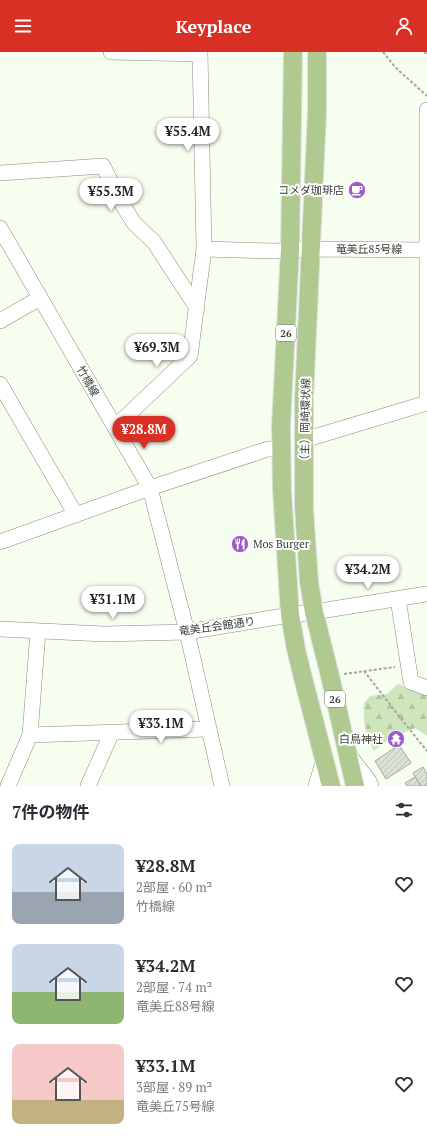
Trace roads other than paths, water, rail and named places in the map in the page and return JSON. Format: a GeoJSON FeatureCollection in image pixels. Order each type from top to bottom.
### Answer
{"type":"FeatureCollection","features":[{"type":"Feature","properties":{"kind":"main road","name":"（主）岡崎環状線"},"geometry":{"type":"LineString","coordinates":[[293,52],[290,250],[281,426],[282,490],[290,614],[298,656],[331,786]]}},
{"type":"Feature","properties":{"kind":"main road","name":"（主）岡崎環状線"},"geometry":{"type":"LineString","coordinates":[[317,52],[317,112],[304,440],[304,508],[309,582],[314,612],[355,786]]}},
{"type":"Feature","properties":{"kind":"street"},"geometry":{"type":"LineString","coordinates":[[111,52],[200,53],[204,249],[190,356],[115,427]]}},
{"type":"Feature","properties":{"kind":"street"},"geometry":{"type":"LineString","coordinates":[[304,440],[427,403],[427,110]]}},
{"type":"Feature","properties":{"kind":"street"},"geometry":{"type":"LineString","coordinates":[[0,173],[103,166],[121,202],[134,223],[154,242],[197,308]]}},
{"type":"Feature","properties":{"kind":"street","name":"竹橋線"},"geometry":{"type":"LineString","coordinates":[[0,228],[150,488],[187,632],[222,786]]}},
{"type":"Feature","properties":{"kind":"street","name":"竜美丘85号線"},"geometry":{"type":"LineString","coordinates":[[204,249],[275,251],[311,249],[427,250]]}},
{"type":"Feature","properties":{"kind":"street"},"geometry":{"type":"LineString","coordinates":[[0,322],[40,298]]}},
{"type":"Feature","properties":{"kind":"street"},"geometry":{"type":"LineString","coordinates":[[0,384],[76,515]]}},
{"type":"Feature","properties":{"kind":"street"},"geometry":{"type":"LineString","coordinates":[[1,537],[76,515],[150,488],[268,449],[282,449]]}},
{"type":"Feature","properties":{"kind":"street","name":"竜美丘会館通り"},"geometry":{"type":"LineString","coordinates":[[0,629],[104,634],[187,632],[290,614],[314,612],[427,594]]}},
{"type":"Feature","properties":{"kind":"street"},"geometry":{"type":"LineString","coordinates":[[398,599],[411,682],[427,688]]}},
{"type":"Feature","properties":{"kind":"street"},"geometry":{"type":"LineString","coordinates":[[8,786],[30,735],[38,631]]}},
{"type":"Feature","properties":{"kind":"street"},"geometry":{"type":"LineString","coordinates":[[30,735],[209,729]]}},
{"type":"Feature","properties":{"kind":"street"},"geometry":{"type":"LineString","coordinates":[[88,786],[112,732]]}},
{"type":"Feature","properties":{"kind":"street"},"geometry":{"type":"LineString","coordinates":[[347,752],[369,781],[370,786]]}},
{"type":"Feature","properties":{"kind":"street"},"geometry":{"type":"LineString","coordinates":[[316,786],[324,759]]}},
{"type":"Feature","properties":{"kind":"place","name":"コメダ珈琲店"},"geometry":{"type":"Point","coordinates":[357,190]}},
{"type":"Feature","properties":{"kind":"place","name":"Mos Burger"},"geometry":{"type":"Point","coordinates":[240,544]}},
{"type":"Feature","properties":{"kind":"place","name":"白鳥神社"},"geometry":{"type":"Point","coordinates":[396,739]}}]}
